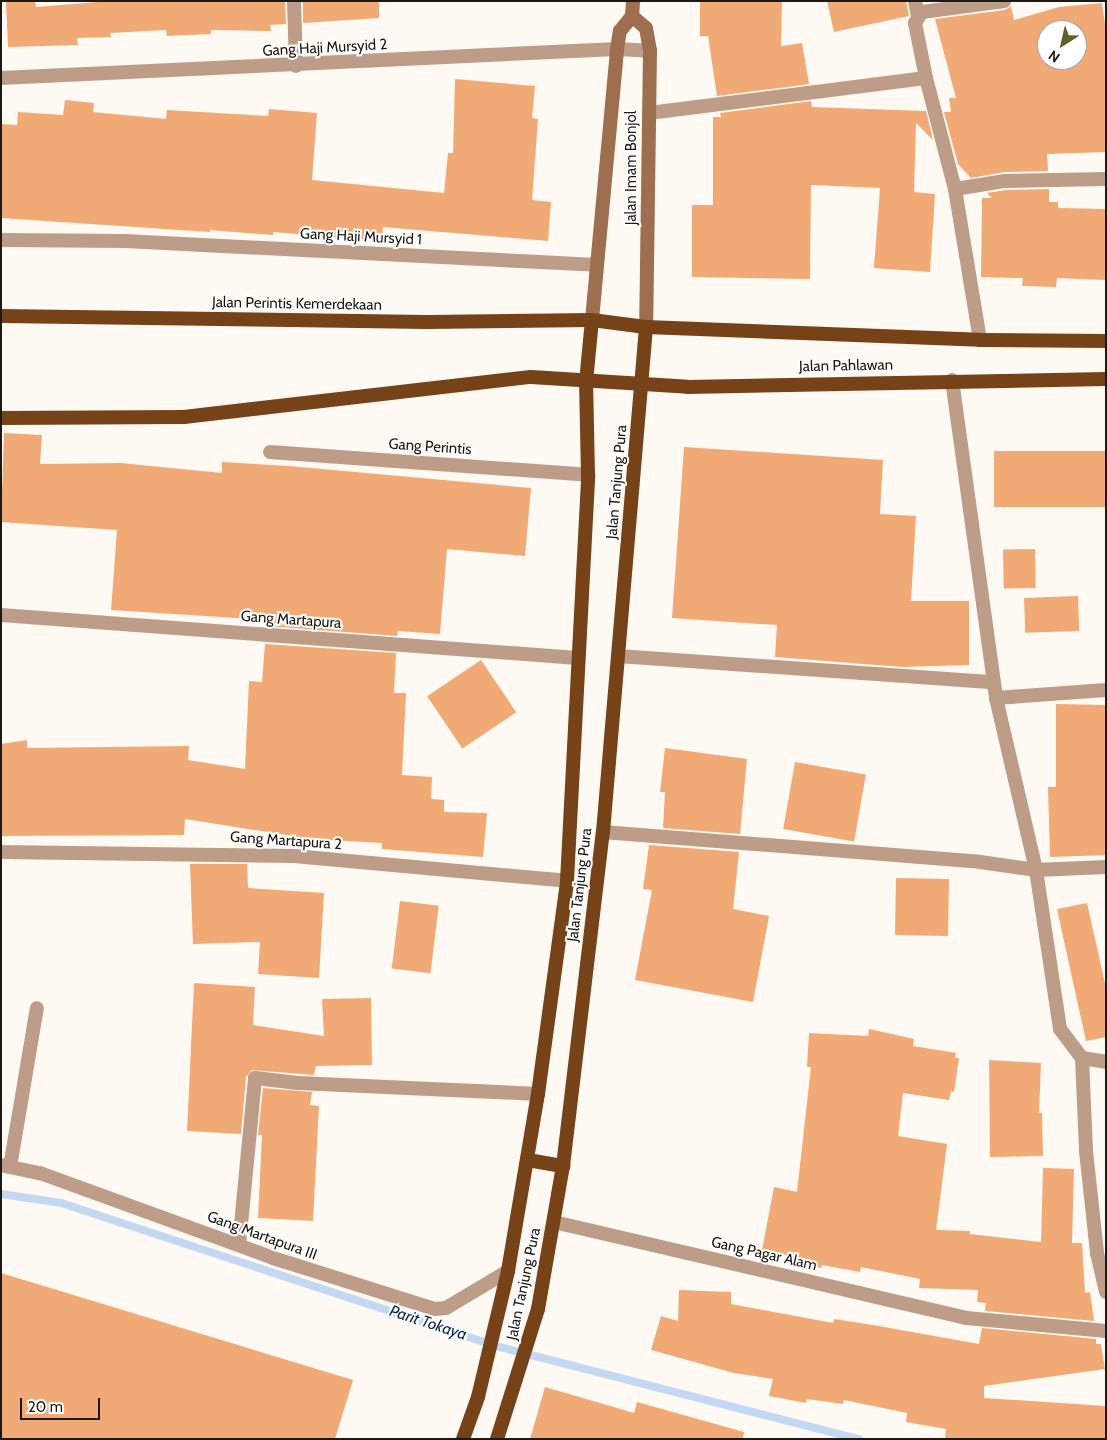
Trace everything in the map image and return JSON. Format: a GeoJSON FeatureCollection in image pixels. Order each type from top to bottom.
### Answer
{"type":"FeatureCollection","features":[{"type":"Feature","properties":{"kind":"highway","name":"Jalan Perintis Kemerdekaan"},"geometry":{"type":"LineString","coordinates":[[1,316],[428,322],[592,320]]}},
{"type":"Feature","properties":{"kind":"highway","name":"Jalan Pahlawan"},"geometry":{"type":"LineString","coordinates":[[592,320],[646,327],[980,340],[1106,341]]}},
{"type":"Feature","properties":{"kind":"highway","name":"Jalan Tanjung Pura"},"geometry":{"type":"LineString","coordinates":[[463,1439],[475,1408],[508,1271],[538,1094],[567,881],[577,658],[588,476],[586,382],[592,320]]}},
{"type":"Feature","properties":{"kind":"highway","name":"Jalan Tanjung Pura"},"geometry":{"type":"LineString","coordinates":[[497,1439],[506,1416],[538,1309],[563,1166],[603,832],[646,327]]}},
{"type":"Feature","properties":{"kind":"highway"},"geometry":{"type":"LineString","coordinates":[[1,418],[184,417],[531,377],[586,382]]}},
{"type":"Feature","properties":{"kind":"highway","name":"Jalan Pahlawan"},"geometry":{"type":"LineString","coordinates":[[586,382],[641,385],[1106,379]]}},
{"type":"Feature","properties":{"kind":"highway"},"geometry":{"type":"LineString","coordinates":[[528,1160],[563,1166]]}},
{"type":"Feature","properties":{"kind":"main road","name":"Jalan Imam Bonjol"},"geometry":{"type":"LineString","coordinates":[[592,320],[617,50],[620,31],[632,16],[633,1]]}},
{"type":"Feature","properties":{"kind":"main road","name":"Jalan Imam Bonjol"},"geometry":{"type":"LineString","coordinates":[[632,16],[646,28],[650,51],[646,327]]}},
{"type":"Feature","properties":{"kind":"street"},"geometry":{"type":"LineString","coordinates":[[294,1],[296,66]]}},
{"type":"Feature","properties":{"kind":"street"},"geometry":{"type":"LineString","coordinates":[[915,1],[918,17]]}},
{"type":"Feature","properties":{"kind":"street"},"geometry":{"type":"LineString","coordinates":[[980,340],[955,189],[926,78],[915,24],[922,12],[1004,1]]}},
{"type":"Feature","properties":{"kind":"street","name":"Gang Haji Mursyid 2"},"geometry":{"type":"LineString","coordinates":[[1,78],[617,50],[650,51]]}},
{"type":"Feature","properties":{"kind":"street"},"geometry":{"type":"LineString","coordinates":[[649,113],[926,78]]}},
{"type":"Feature","properties":{"kind":"street"},"geometry":{"type":"LineString","coordinates":[[955,189],[1004,181],[1106,179]]}},
{"type":"Feature","properties":{"kind":"street","name":"Gang Haji Mursyid 1"},"geometry":{"type":"LineString","coordinates":[[1,240],[125,241],[596,265]]}},
{"type":"Feature","properties":{"kind":"street"},"geometry":{"type":"LineString","coordinates":[[952,380],[996,698],[1036,870],[1060,1029],[1082,1058],[1086,1151],[1097,1253],[1106,1292]]}},
{"type":"Feature","properties":{"kind":"street","name":"Gang Perintis"},"geometry":{"type":"LineString","coordinates":[[270,452],[588,476]]}},
{"type":"Feature","properties":{"kind":"street","name":"Gang Martapura"},"geometry":{"type":"LineString","coordinates":[[1,615],[577,658]]}},
{"type":"Feature","properties":{"kind":"street"},"geometry":{"type":"LineString","coordinates":[[618,656],[993,682]]}},
{"type":"Feature","properties":{"kind":"street"},"geometry":{"type":"LineString","coordinates":[[996,698],[1106,690]]}},
{"type":"Feature","properties":{"kind":"street"},"geometry":{"type":"LineString","coordinates":[[603,832],[980,862],[1036,870],[1106,867]]}},
{"type":"Feature","properties":{"kind":"street","name":"Gang Martapura 2"},"geometry":{"type":"LineString","coordinates":[[1,852],[247,854],[567,881]]}},
{"type":"Feature","properties":{"kind":"street"},"geometry":{"type":"LineString","coordinates":[[6,1166],[37,1008]]}},
{"type":"Feature","properties":{"kind":"street"},"geometry":{"type":"LineString","coordinates":[[1082,1058],[1106,1062]]}},
{"type":"Feature","properties":{"kind":"street"},"geometry":{"type":"LineString","coordinates":[[239,1245],[255,1078],[298,1083],[538,1094]]}},
{"type":"Feature","properties":{"kind":"street","name":"Gang Martapura III"},"geometry":{"type":"LineString","coordinates":[[6,1166],[40,1173],[239,1245],[435,1309],[446,1308],[508,1271]]}},
{"type":"Feature","properties":{"kind":"street","name":"Gang Pagar Alam"},"geometry":{"type":"LineString","coordinates":[[554,1222],[966,1318],[1106,1331]]}},
{"type":"Feature","properties":{"kind":"building"},"geometry":{"type":"Polygon","coordinates":[[[6,1],[35,1],[36,7],[110,1],[285,1],[286,24],[270,25],[271,31],[211,30],[211,34],[167,36],[166,30],[110,33],[111,37],[77,38],[78,45],[8,47],[6,1]]]}},
{"type":"Feature","properties":{"kind":"building"},"geometry":{"type":"Polygon","coordinates":[[[303,1],[379,1],[379,18],[303,23],[303,1]]]}},
{"type":"Feature","properties":{"kind":"building"},"geometry":{"type":"Polygon","coordinates":[[[700,1],[782,1],[781,46],[802,43],[809,84],[717,96],[708,36],[700,36],[700,1]]]}},
{"type":"Feature","properties":{"kind":"building"},"geometry":{"type":"Polygon","coordinates":[[[827,1],[906,1],[909,16],[834,32],[827,1]]]}},
{"type":"Feature","properties":{"kind":"building"},"geometry":{"type":"Polygon","coordinates":[[[1102,3],[1106,31],[1106,152],[1047,154],[1048,171],[1005,172],[971,178],[958,164],[944,112],[951,112],[949,98],[956,98],[935,19],[1005,10],[1011,6],[1014,20],[1059,7],[1102,3]]]}},
{"type":"Feature","properties":{"kind":"building"},"geometry":{"type":"Polygon","coordinates":[[[455,79],[535,86],[532,118],[538,119],[532,200],[551,202],[548,241],[383,227],[382,241],[273,232],[273,235],[210,230],[210,232],[1,218],[1,124],[17,125],[18,112],[63,115],[65,100],[94,103],[93,112],[166,119],[167,110],[268,116],[269,109],[317,113],[312,180],[444,193],[448,153],[453,153],[455,79]]]}},
{"type":"Feature","properties":{"kind":"building"},"geometry":{"type":"Polygon","coordinates":[[[811,101],[812,107],[926,111],[933,140],[916,123],[914,192],[935,194],[930,272],[874,268],[880,188],[811,185],[810,279],[692,277],[692,205],[713,205],[713,117],[721,117],[720,113],[811,101]]]}},
{"type":"Feature","properties":{"kind":"building"},"geometry":{"type":"Polygon","coordinates":[[[1049,189],[1049,202],[1058,202],[1058,208],[1106,209],[1106,280],[1057,278],[1056,287],[1022,286],[1023,278],[981,277],[982,198],[992,198],[987,193],[1006,190],[1049,189]]]}},
{"type":"Feature","properties":{"kind":"building"},"geometry":{"type":"Polygon","coordinates":[[[4,433],[42,435],[40,464],[121,463],[222,473],[222,462],[289,466],[531,488],[525,556],[447,549],[440,634],[398,631],[397,636],[267,626],[267,620],[111,610],[117,530],[1,522],[4,433]]]}},
{"type":"Feature","properties":{"kind":"building"},"geometry":{"type":"Polygon","coordinates":[[[684,447],[883,460],[880,514],[916,516],[911,601],[969,601],[969,665],[902,667],[775,657],[777,625],[672,618],[684,447]]]}},
{"type":"Feature","properties":{"kind":"building"},"geometry":{"type":"Polygon","coordinates":[[[994,451],[1106,451],[1106,507],[994,507],[994,451]]]}},
{"type":"Feature","properties":{"kind":"building"},"geometry":{"type":"Polygon","coordinates":[[[1035,549],[1036,588],[1004,589],[1003,550],[1035,549]]]}},
{"type":"Feature","properties":{"kind":"building"},"geometry":{"type":"Polygon","coordinates":[[[1078,596],[1079,631],[1025,633],[1024,598],[1078,596]]]}},
{"type":"Feature","properties":{"kind":"building"},"geometry":{"type":"Polygon","coordinates":[[[265,644],[396,653],[394,693],[406,693],[402,775],[432,777],[431,799],[444,800],[444,812],[487,813],[483,857],[382,849],[382,843],[312,839],[185,819],[184,835],[1,836],[1,744],[27,740],[27,748],[189,746],[188,760],[245,769],[249,681],[262,682],[265,644]]]}},
{"type":"Feature","properties":{"kind":"building"},"geometry":{"type":"Polygon","coordinates":[[[481,660],[516,712],[462,749],[427,696],[481,660]]]}},
{"type":"Feature","properties":{"kind":"building"},"geometry":{"type":"Polygon","coordinates":[[[1056,704],[1106,705],[1106,855],[1050,857],[1048,787],[1056,787],[1056,704]]]}},
{"type":"Feature","properties":{"kind":"building"},"geometry":{"type":"Polygon","coordinates":[[[665,748],[747,759],[740,834],[663,828],[665,792],[660,792],[665,748]]]}},
{"type":"Feature","properties":{"kind":"building"},"geometry":{"type":"Polygon","coordinates":[[[795,762],[866,775],[854,841],[783,829],[795,762]]]}},
{"type":"Feature","properties":{"kind":"building"},"geometry":{"type":"Polygon","coordinates":[[[649,845],[739,852],[733,909],[769,916],[753,1002],[635,980],[652,890],[643,889],[649,845]]]}},
{"type":"Feature","properties":{"kind":"building"},"geometry":{"type":"Polygon","coordinates":[[[190,864],[247,864],[248,888],[324,893],[319,978],[258,974],[260,942],[193,944],[190,864]]]}},
{"type":"Feature","properties":{"kind":"building"},"geometry":{"type":"Polygon","coordinates":[[[896,878],[949,879],[948,936],[895,935],[896,878]]]}},
{"type":"Feature","properties":{"kind":"building"},"geometry":{"type":"Polygon","coordinates":[[[400,901],[439,906],[430,973],[392,968],[400,901]]]}},
{"type":"Feature","properties":{"kind":"building"},"geometry":{"type":"Polygon","coordinates":[[[1087,903],[1106,988],[1106,1037],[1086,1041],[1057,909],[1087,903]]]}},
{"type":"Feature","properties":{"kind":"building"},"geometry":{"type":"Polygon","coordinates":[[[194,983],[255,987],[253,1025],[324,1036],[322,999],[371,998],[372,1065],[316,1066],[314,1075],[252,1070],[246,1077],[241,1134],[187,1131],[194,983]]]}},
{"type":"Feature","properties":{"kind":"building"},"geometry":{"type":"Polygon","coordinates":[[[869,1029],[914,1039],[913,1046],[956,1053],[955,1058],[959,1058],[954,1092],[951,1091],[949,1100],[903,1093],[898,1136],[947,1144],[936,1230],[970,1231],[970,1234],[1041,1242],[1043,1168],[1074,1169],[1072,1243],[1082,1243],[1085,1293],[1090,1292],[1094,1321],[985,1311],[986,1303],[977,1302],[978,1290],[919,1288],[920,1279],[861,1267],[860,1272],[822,1265],[821,1268],[795,1262],[796,1257],[762,1250],[774,1187],[797,1192],[811,1067],[807,1067],[809,1033],[868,1036],[869,1029]]]}},
{"type":"Feature","properties":{"kind":"building"},"geometry":{"type":"Polygon","coordinates":[[[989,1060],[1041,1063],[1039,1113],[1042,1113],[1043,1156],[990,1157],[989,1060]]]}},
{"type":"Feature","properties":{"kind":"building"},"geometry":{"type":"Polygon","coordinates":[[[263,1088],[312,1092],[310,1105],[319,1106],[313,1221],[258,1218],[262,1135],[258,1135],[263,1088]]]}},
{"type":"Feature","properties":{"kind":"building"},"geometry":{"type":"Polygon","coordinates":[[[1,1273],[353,1380],[335,1439],[1,1439],[1,1273]]]}},
{"type":"Feature","properties":{"kind":"building"},"geometry":{"type":"Polygon","coordinates":[[[679,1290],[731,1292],[731,1304],[833,1323],[834,1319],[979,1344],[982,1328],[1096,1339],[1096,1344],[1101,1344],[1105,1369],[984,1386],[984,1398],[1106,1406],[1106,1439],[945,1439],[946,1429],[906,1422],[907,1413],[844,1400],[843,1404],[807,1399],[806,1403],[769,1396],[773,1379],[734,1373],[651,1350],[661,1316],[678,1321],[679,1290]]]}},
{"type":"Feature","properties":{"kind":"building"},"geometry":{"type":"Polygon","coordinates":[[[545,1387],[634,1413],[637,1402],[744,1432],[743,1439],[530,1439],[545,1387]]]}},
{"type":"Feature","properties":{"kind":"waterway","name":"Parit Tokaya"},"geometry":{"type":"LineString","coordinates":[[1,1194],[61,1203],[500,1347],[859,1439]]}}]}
